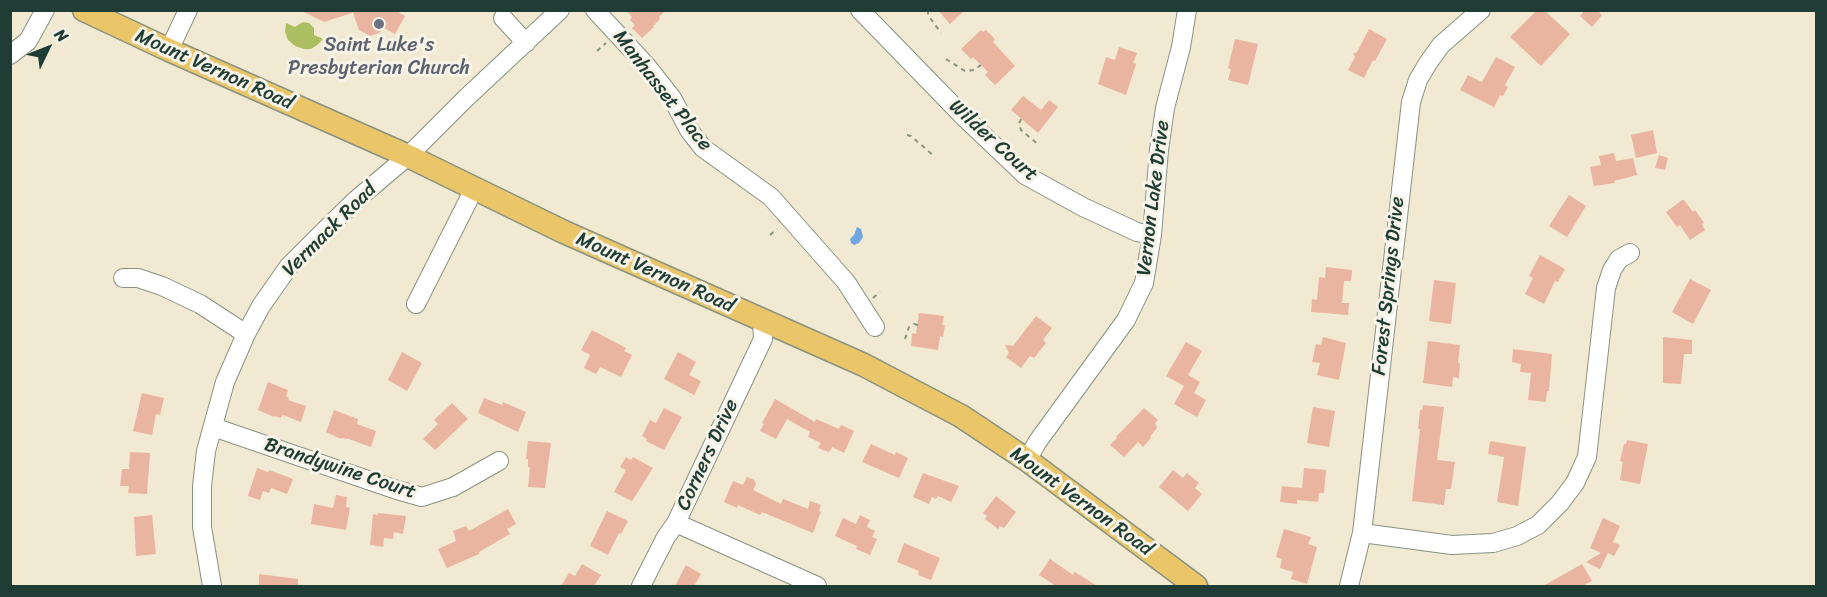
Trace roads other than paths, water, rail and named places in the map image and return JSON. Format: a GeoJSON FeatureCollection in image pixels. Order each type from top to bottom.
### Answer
{"type":"FeatureCollection","features":[{"type":"Feature","properties":{"kind":"main road","name":"Mount Vernon Road"},"geometry":{"type":"LineString","coordinates":[[84,10],[408,156],[564,232],[864,364],[961,416],[1027,460],[1197,586]]}},
{"type":"Feature","properties":{"kind":"street"},"geometry":{"type":"LineString","coordinates":[[10,55],[28,41],[45,10]]}},
{"type":"Feature","properties":{"kind":"street"},"geometry":{"type":"LineString","coordinates":[[169,50],[188,10]]}},
{"type":"Feature","properties":{"kind":"street","name":"Vermack Road"},"geometry":{"type":"LineString","coordinates":[[212,586],[202,527],[206,451],[225,382],[261,306],[289,266],[356,200],[408,156],[560,10]]}},
{"type":"Feature","properties":{"kind":"street","name":"Manhasset Place"},"geometry":{"type":"LineString","coordinates":[[595,10],[646,65],[672,98],[689,130],[703,148],[771,197],[846,282],[875,327]]}},
{"type":"Feature","properties":{"kind":"street","name":"Wilder Court"},"geometry":{"type":"LineString","coordinates":[[860,10],[965,118],[1025,175],[1083,207],[1137,232],[1152,236]]}},
{"type":"Feature","properties":{"kind":"street","name":"Vernon Lake Drive"},"geometry":{"type":"LineString","coordinates":[[1027,460],[1038,441],[1126,320],[1144,283],[1152,236],[1165,108],[1181,48],[1187,10]]}},
{"type":"Feature","properties":{"kind":"street","name":"Forest Springs Drive"},"geometry":{"type":"LineString","coordinates":[[1349,586],[1362,533],[1411,102],[1418,80],[1428,63],[1442,45],[1481,10]]}},
{"type":"Feature","properties":{"kind":"street"},"geometry":{"type":"LineString","coordinates":[[503,18],[526,43]]}},
{"type":"Feature","properties":{"kind":"street"},"geometry":{"type":"LineString","coordinates":[[416,304],[474,189]]}},
{"type":"Feature","properties":{"kind":"street"},"geometry":{"type":"LineString","coordinates":[[1362,533],[1452,545],[1492,543],[1517,536],[1538,525],[1560,503],[1575,483],[1587,457],[1606,288],[1620,259],[1630,253]]}},
{"type":"Feature","properties":{"kind":"street"},"geometry":{"type":"LineString","coordinates":[[123,278],[138,278],[162,286],[200,304],[246,334]]}},
{"type":"Feature","properties":{"kind":"street","name":"Corners Drive"},"geometry":{"type":"LineString","coordinates":[[641,586],[666,537],[676,523],[763,339],[762,320]]}},
{"type":"Feature","properties":{"kind":"street","name":"Brandywine Court"},"geometry":{"type":"LineString","coordinates":[[213,427],[422,497],[453,487],[499,461]]}},
{"type":"Feature","properties":{"kind":"street"},"geometry":{"type":"LineString","coordinates":[[676,523],[817,586]]}},
{"type":"Feature","properties":{"kind":"water"},"geometry":{"type":"Polygon","coordinates":[[[857,227],[861,229],[863,237],[859,243],[854,245],[850,239],[857,227]]]}},
{"type":"Feature","properties":{"kind":"place","name":"Saint Luke's Presbyterian Church"},"geometry":{"type":"Point","coordinates":[379,24]}}]}
